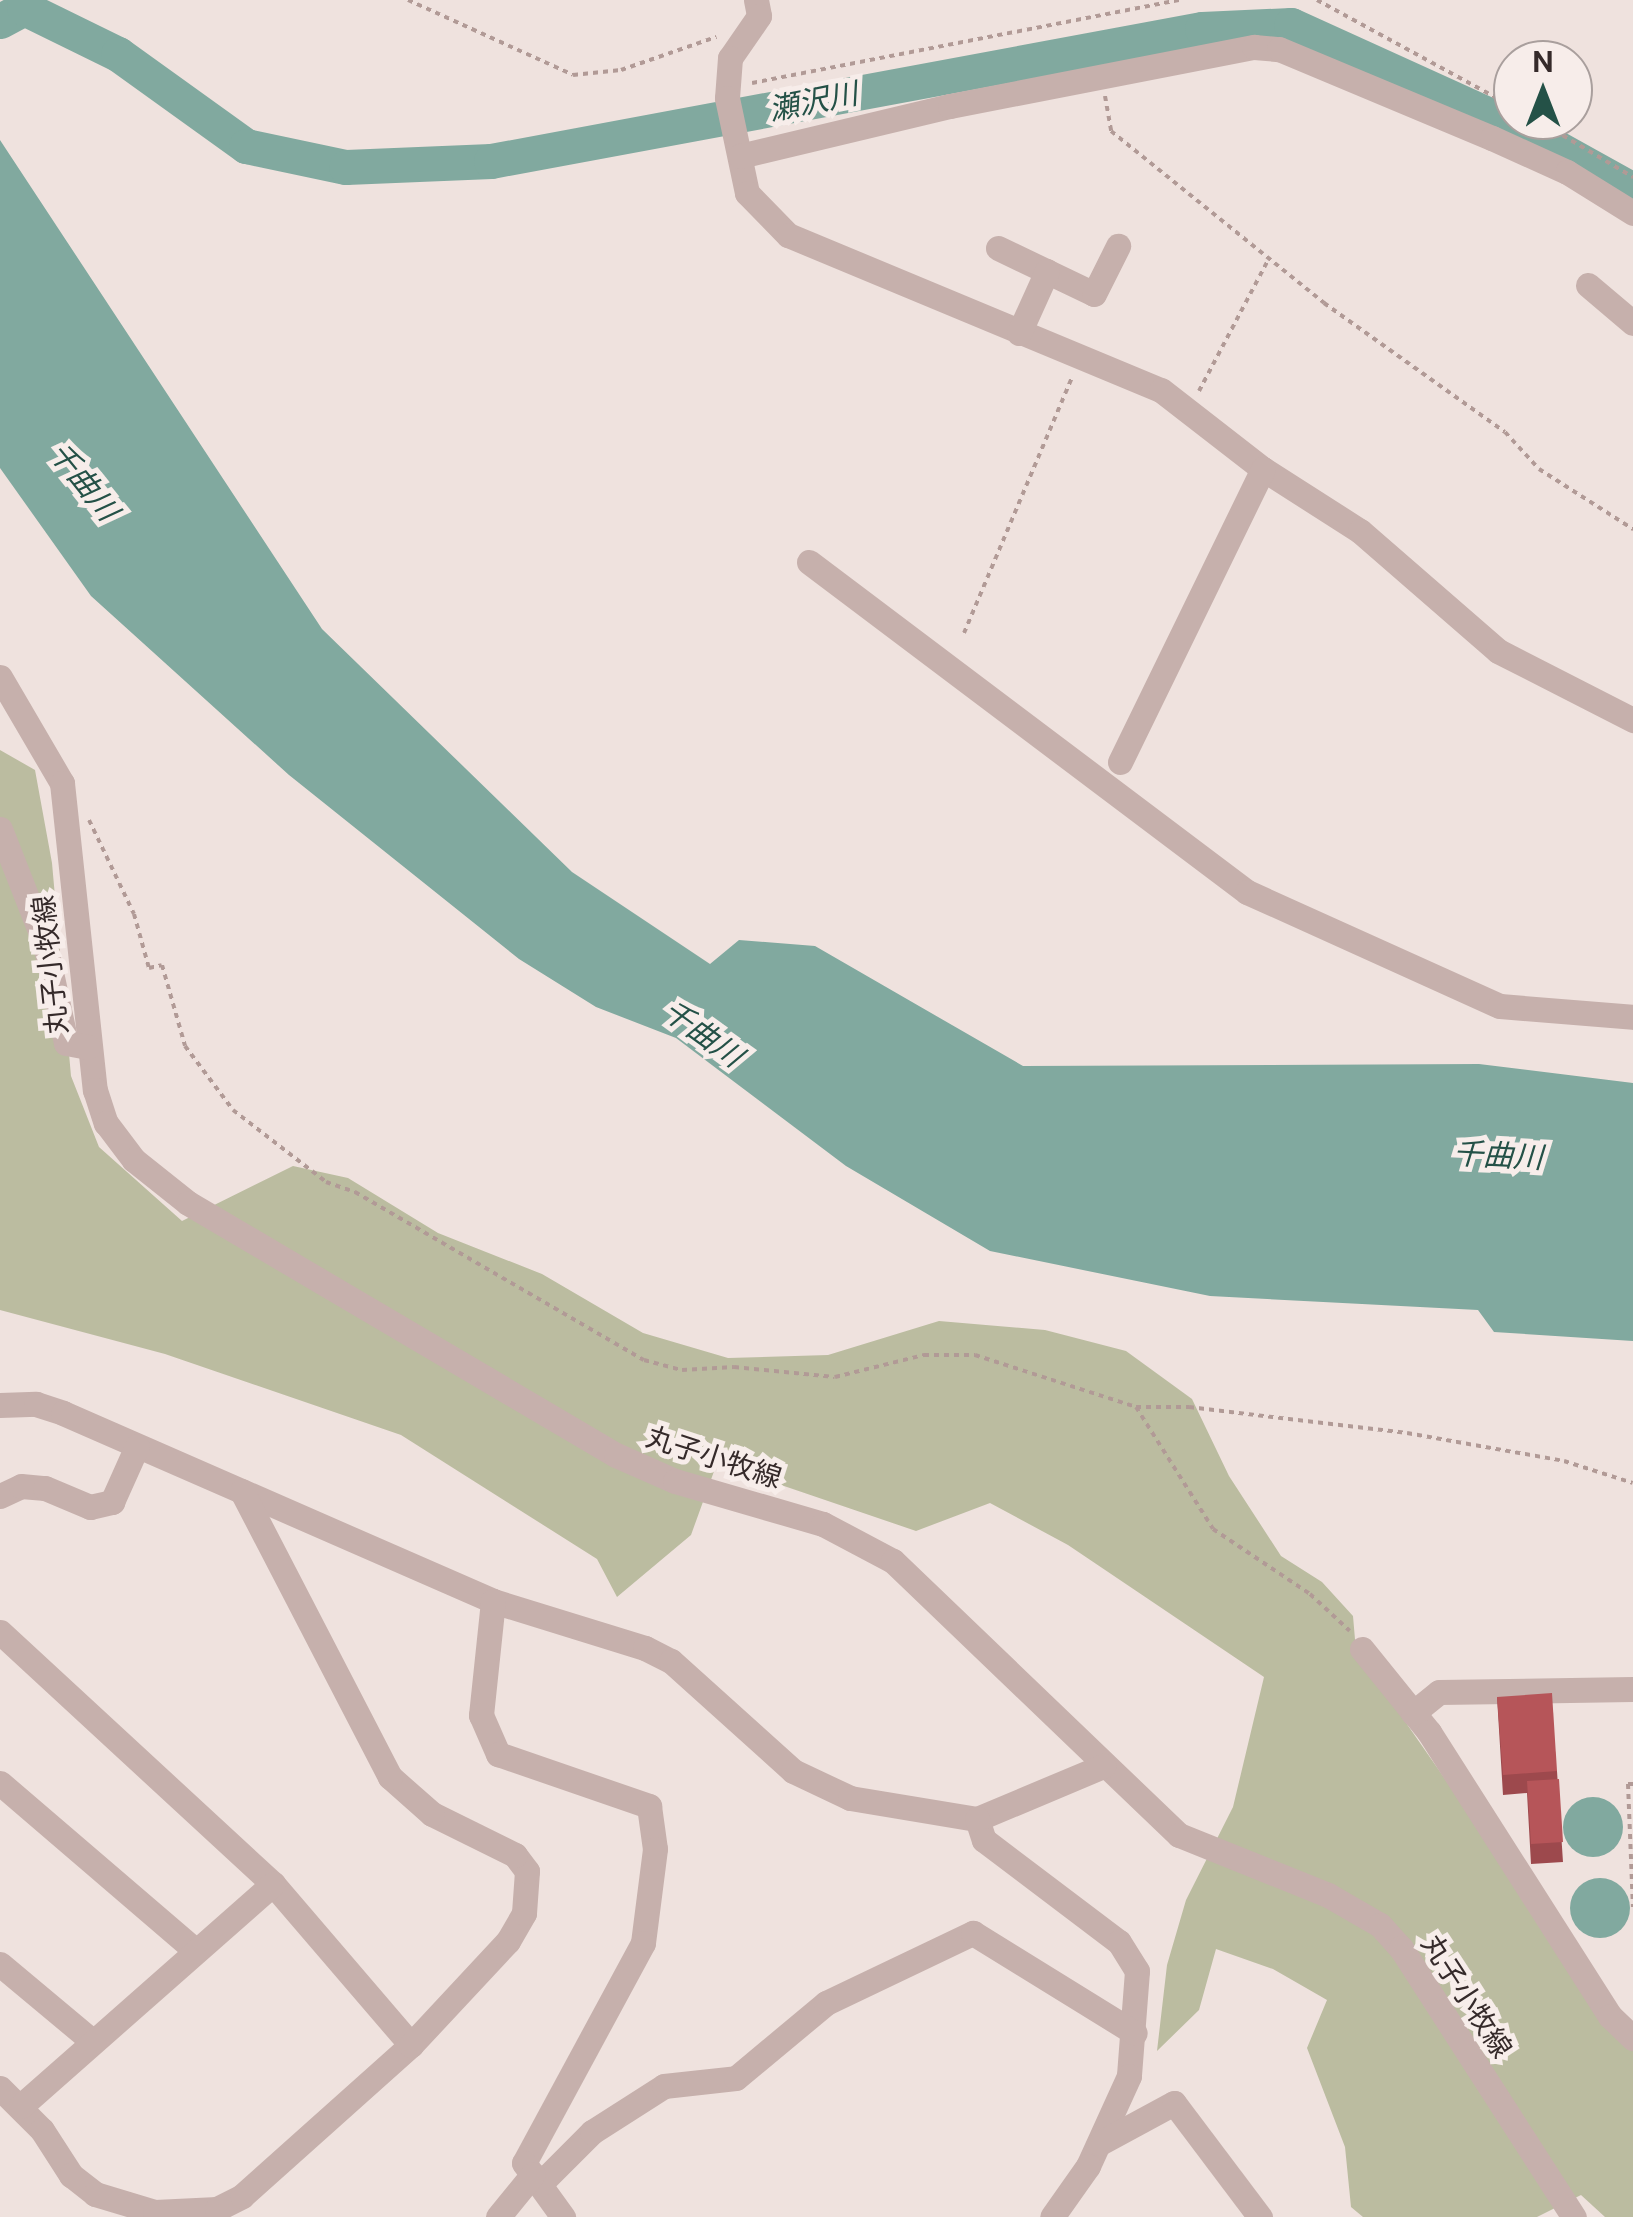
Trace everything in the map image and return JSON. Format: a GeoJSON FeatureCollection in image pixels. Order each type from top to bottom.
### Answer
{"type":"FeatureCollection","features":[{"type":"Feature","properties":{"kind":"street"},"geometry":{"type":"LineString","coordinates":[[756,0],[758,16],[730,58],[727,93],[747,193],[788,235],[1161,390],[1263,468],[1360,531],[1498,651],[1633,720]]}},
{"type":"Feature","properties":{"kind":"street"},"geometry":{"type":"LineString","coordinates":[[738,148],[1254,47],[1279,49],[1552,165],[1633,214]]}},
{"type":"Feature","properties":{"kind":"street"},"geometry":{"type":"LineString","coordinates":[[998,248],[1094,294],[1118,246]]}},
{"type":"Feature","properties":{"kind":"street"},"geometry":{"type":"LineString","coordinates":[[1019,333],[1047,271]]}},
{"type":"Feature","properties":{"kind":"street"},"geometry":{"type":"LineString","coordinates":[[1588,286],[1633,323]]}},
{"type":"Feature","properties":{"kind":"street"},"geometry":{"type":"LineString","coordinates":[[1120,762],[1263,468]]}},
{"type":"Feature","properties":{"kind":"street"},"geometry":{"type":"LineString","coordinates":[[809,562],[1248,892],[1500,1006],[1633,1017]]}},
{"type":"Feature","properties":{"kind":"street","name":"丸子小牧線"},"geometry":{"type":"LineString","coordinates":[[0,677],[47,747],[66,806],[88,1047],[106,1124],[134,1160],[188,1203],[646,1470],[860,1540],[926,1587],[1103,1766],[1179,1835],[1328,1895],[1380,1925],[1401,1948],[1574,2217]]}},
{"type":"Feature","properties":{"kind":"street"},"geometry":{"type":"LineString","coordinates":[[0,829],[45,944],[66,1043],[88,1047]]}},
{"type":"Feature","properties":{"kind":"street"},"geometry":{"type":"LineString","coordinates":[[0,1405],[36,1404],[494,1601],[671,1661],[793,1770],[831,1791],[946,1818],[977,1819],[1103,1766]]}},
{"type":"Feature","properties":{"kind":"street"},"geometry":{"type":"LineString","coordinates":[[0,1496],[21,1486],[45,1488],[90,1508],[112,1502],[137,1446]]}},
{"type":"Feature","properties":{"kind":"street"},"geometry":{"type":"LineString","coordinates":[[0,2088],[21,2106],[72,2175],[126,2206],[180,2213],[250,2207],[508,1941],[529,1897],[527,1871],[515,1855],[432,1814],[390,1777],[242,1490]]}},
{"type":"Feature","properties":{"kind":"street"},"geometry":{"type":"LineString","coordinates":[[494,1601],[480,1715],[498,1754],[648,1806],[655,1849],[643,1942],[524,2163],[564,2217]]}},
{"type":"Feature","properties":{"kind":"street"},"geometry":{"type":"LineString","coordinates":[[0,1632],[273,1884],[411,2045]]}},
{"type":"Feature","properties":{"kind":"street"},"geometry":{"type":"LineString","coordinates":[[1362,1648],[1413,1713],[1610,2016],[1633,2038]]}},
{"type":"Feature","properties":{"kind":"street"},"geometry":{"type":"LineString","coordinates":[[1413,1713],[1440,1692],[1633,1690]]}},
{"type":"Feature","properties":{"kind":"street"},"geometry":{"type":"LineString","coordinates":[[0,1783],[196,1951]]}},
{"type":"Feature","properties":{"kind":"street"},"geometry":{"type":"LineString","coordinates":[[977,1819],[984,1840],[1128,1954],[1137,1971],[1136,2033],[1129,2076],[1100,2143],[1052,2217]]}},
{"type":"Feature","properties":{"kind":"street"},"geometry":{"type":"LineString","coordinates":[[21,2106],[273,1884]]}},
{"type":"Feature","properties":{"kind":"street"},"geometry":{"type":"LineString","coordinates":[[498,2217],[592,2132],[664,2086],[736,2078],[826,2003],[972,1934],[1136,2033]]}},
{"type":"Feature","properties":{"kind":"street"},"geometry":{"type":"LineString","coordinates":[[0,1964],[92,2041]]}},
{"type":"Feature","properties":{"kind":"street"},"geometry":{"type":"LineString","coordinates":[[1100,2143],[1174,2102],[1260,2217]]}},
{"type":"Feature","properties":{"kind":"path"},"geometry":{"type":"LineString","coordinates":[[408,0],[573,75],[621,70],[709,39],[740,43]]}},
{"type":"Feature","properties":{"kind":"path"},"geometry":{"type":"LineString","coordinates":[[727,93],[1180,0]]}},
{"type":"Feature","properties":{"kind":"path"},"geometry":{"type":"LineString","coordinates":[[1318,0],[1493,96]]}},
{"type":"Feature","properties":{"kind":"path"},"geometry":{"type":"LineString","coordinates":[[1102,77],[1111,131],[1269,258],[1504,432],[1539,468],[1633,529]]}},
{"type":"Feature","properties":{"kind":"path"},"geometry":{"type":"LineString","coordinates":[[1570,140],[1633,178]]}},
{"type":"Feature","properties":{"kind":"path"},"geometry":{"type":"LineString","coordinates":[[1189,411],[1269,258]]}},
{"type":"Feature","properties":{"kind":"path"},"geometry":{"type":"LineString","coordinates":[[964,633],[1079,358]]}},
{"type":"Feature","properties":{"kind":"path"},"geometry":{"type":"LineString","coordinates":[[66,806],[82,805],[134,914],[149,968],[162,966],[185,1046],[233,1110],[326,1182],[354,1192],[644,1360],[682,1370],[734,1367],[835,1378],[924,1355],[975,1355],[1136,1407],[1189,1407],[1407,1433],[1564,1461],[1633,1483]]}},
{"type":"Feature","properties":{"kind":"path"},"geometry":{"type":"LineString","coordinates":[[1136,1407],[1213,1529],[1310,1594],[1362,1648]]}},
{"type":"Feature","properties":{"kind":"path"},"geometry":{"type":"LineString","coordinates":[[1633,1784],[1633,1906]]}},
{"type":"Feature","properties":{"kind":"green space"},"geometry":{"type":"Polygon","coordinates":[[[0,750],[35,770],[52,863],[71,1076],[99,1147],[182,1221],[293,1166],[348,1178],[438,1233],[542,1274],[643,1333],[728,1358],[828,1355],[939,1321],[1045,1330],[1126,1351],[1192,1399],[1229,1476],[1281,1556],[1322,1582],[1353,1616],[1356,1651],[1633,2049],[1633,2217],[1605,2217],[1581,2195],[1537,2217],[1363,2217],[1351,2207],[1345,2147],[1307,2048],[1327,2000],[1273,1969],[1216,1949],[1199,2010],[1157,2051],[1167,1965],[1186,1900],[1233,1807],[1264,1677],[1068,1545],[990,1503],[916,1531],[717,1463],[691,1535],[617,1597],[597,1559],[401,1435],[165,1354],[0,1310],[0,750]]]}},
{"type":"Feature","properties":{"kind":"water","name":"千曲川"},"geometry":{"type":"Polygon","coordinates":[[[0,140],[322,629],[572,872],[710,964],[739,940],[815,946],[1023,1066],[1479,1064],[1633,1083],[1633,1341],[1494,1332],[1478,1310],[1210,1296],[990,1251],[846,1166],[676,1038],[596,1007],[519,959],[289,775],[91,596],[0,468],[0,140]]]}},
{"type":"Feature","properties":{"kind":"water"},"geometry":{"type":"Polygon","coordinates":[[[1593,1797],[1614,1806],[1623,1827],[1614,1848],[1593,1857],[1572,1848],[1563,1827],[1572,1806],[1593,1797]]]}},
{"type":"Feature","properties":{"kind":"water"},"geometry":{"type":"Polygon","coordinates":[[[1600,1878],[1621,1887],[1630,1908],[1621,1929],[1600,1938],[1579,1929],[1570,1908],[1579,1887],[1600,1878]]]}},
{"type":"Feature","properties":{"kind":"building"},"geometry":{"type":"Polygon","coordinates":[[[1552,1693],[1557,1771],[1503,1775],[1497,1697],[1552,1693]]]}},
{"type":"Feature","properties":{"kind":"building"},"geometry":{"type":"Polygon","coordinates":[[[1559,1779],[1563,1842],[1531,1844],[1527,1781],[1559,1779]]]}},
{"type":"Feature","properties":{"kind":"waterway","name":"瀬沢川"},"geometry":{"type":"LineString","coordinates":[[0,21],[24,8],[118,54],[246,146],[346,167],[491,161],[1202,29],[1291,25],[1534,135],[1633,190]]}}]}
